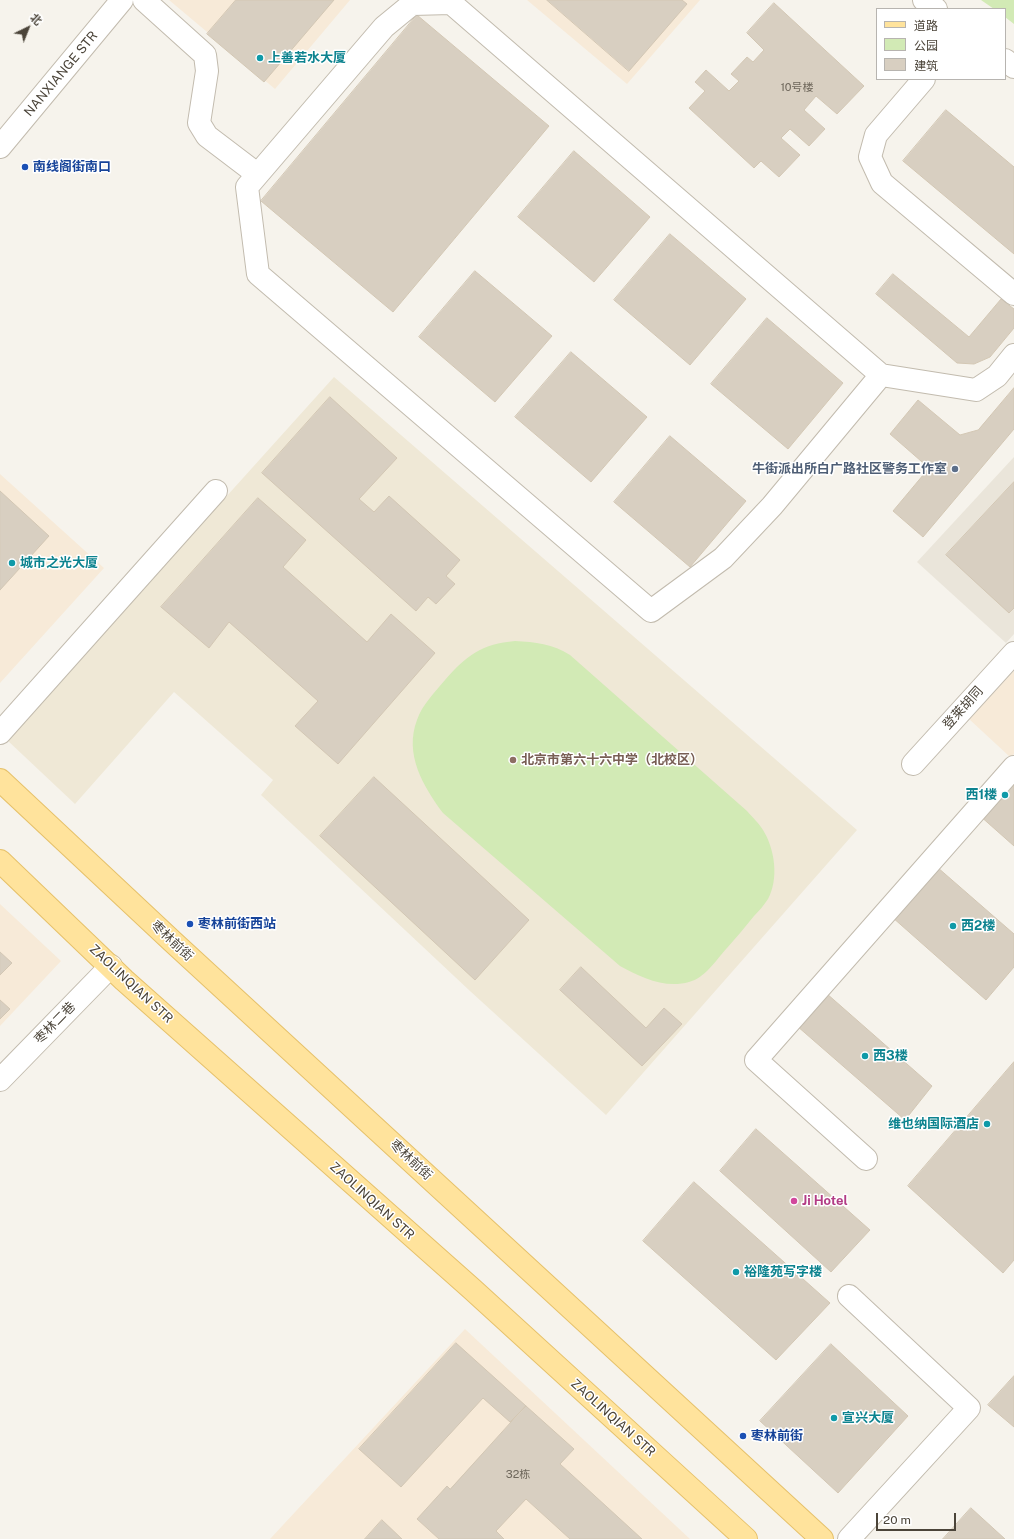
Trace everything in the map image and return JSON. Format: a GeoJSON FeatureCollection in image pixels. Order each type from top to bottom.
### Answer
{"type":"FeatureCollection","features":[{"type":"Feature","properties":{"kind":"main road","name":"枣林前街"},"geometry":{"type":"LineString","coordinates":[[0,780],[173,942],[822,1539]]}},
{"type":"Feature","properties":{"kind":"main road","name":"ZAOLINQIAN STR"},"geometry":{"type":"LineString","coordinates":[[0,861],[111,966],[472,1289],[746,1539]]}},
{"type":"Feature","properties":{"kind":"street","name":"NANXIANGE STR"},"geometry":{"type":"LineString","coordinates":[[0,147],[122,0]]}},
{"type":"Feature","properties":{"kind":"street"},"geometry":{"type":"LineString","coordinates":[[144,0],[205,55],[208,71],[199,123],[207,136],[257,174]]}},
{"type":"Feature","properties":{"kind":"street"},"geometry":{"type":"LineString","coordinates":[[924,0],[935,8]]}},
{"type":"Feature","properties":{"kind":"street"},"geometry":{"type":"LineString","coordinates":[[881,375],[772,506],[723,558],[651,610],[258,274],[247,187],[384,27],[412,4],[451,3],[881,375],[976,390],[997,376],[1014,355]]}},
{"type":"Feature","properties":{"kind":"street"},"geometry":{"type":"LineString","coordinates":[[1006,61],[1014,67]]}},
{"type":"Feature","properties":{"kind":"street"},"geometry":{"type":"LineString","coordinates":[[923,80],[876,134],[870,157],[882,183],[1014,294]]}},
{"type":"Feature","properties":{"kind":"street"},"geometry":{"type":"LineString","coordinates":[[0,733],[216,491]]}},
{"type":"Feature","properties":{"kind":"street","name":"登莱胡同"},"geometry":{"type":"LineString","coordinates":[[913,764],[1014,653]]}},
{"type":"Feature","properties":{"kind":"street"},"geometry":{"type":"LineString","coordinates":[[866,1159],[756,1060],[1014,767]]}},
{"type":"Feature","properties":{"kind":"street","name":"枣林二巷"},"geometry":{"type":"LineString","coordinates":[[0,1080],[111,966]]}},
{"type":"Feature","properties":{"kind":"street"},"geometry":{"type":"LineString","coordinates":[[849,1296],[968,1408],[850,1539]]}},
{"type":"Feature","properties":{"kind":"shaded area","name":"上善若水大厦"},"geometry":{"type":"Polygon","coordinates":[[[169,0],[350,0],[275,89],[169,0]]]}},
{"type":"Feature","properties":{"kind":"shaded area"},"geometry":{"type":"Polygon","coordinates":[[[527,0],[700,0],[627,84],[527,0]]]}},
{"type":"Feature","properties":{"kind":"shaded area","name":"北京市第六十六中学（北校区）"},"geometry":{"type":"Polygon","coordinates":[[[334,377],[857,830],[606,1115],[470,991],[261,795],[273,780],[174,692],[75,804],[7,740],[334,377]]]}},
{"type":"Feature","properties":{"kind":"shaded area"},"geometry":{"type":"Polygon","coordinates":[[[1014,457],[1014,634],[1006,643],[917,562],[1014,457]]]}},
{"type":"Feature","properties":{"kind":"shaded area","name":"城市之光大厦"},"geometry":{"type":"Polygon","coordinates":[[[0,474],[104,568],[0,683],[0,474]]]}},
{"type":"Feature","properties":{"kind":"shaded area"},"geometry":{"type":"Polygon","coordinates":[[[1014,671],[1014,754],[1010,757],[969,719],[1014,671]]]}},
{"type":"Feature","properties":{"kind":"shaded area"},"geometry":{"type":"Polygon","coordinates":[[[0,904],[61,961],[0,1026],[0,904]]]}},
{"type":"Feature","properties":{"kind":"shaded area"},"geometry":{"type":"Polygon","coordinates":[[[465,1329],[690,1539],[270,1539],[465,1329]]]}},
{"type":"Feature","properties":{"kind":"green space"},"geometry":{"type":"Polygon","coordinates":[[[981,0],[1014,0],[1014,24],[1006,18],[1006,8],[993,8],[981,0]]]}},
{"type":"Feature","properties":{"kind":"green space"},"geometry":{"type":"Polygon","coordinates":[[[515,641],[544,644],[557,648],[570,655],[747,811],[763,830],[773,855],[774,864],[774,882],[768,899],[710,968],[695,980],[680,984],[662,983],[644,978],[620,966],[443,813],[423,781],[414,757],[413,745],[417,720],[425,704],[453,671],[468,657],[484,648],[515,641]]]}},
{"type":"Feature","properties":{"kind":"building","name":"上善若水大厦"},"geometry":{"type":"Polygon","coordinates":[[[236,0],[334,0],[264,82],[207,34],[236,0]]]}},
{"type":"Feature","properties":{"kind":"building"},"geometry":{"type":"Polygon","coordinates":[[[547,0],[682,0],[687,4],[629,71],[547,0]]]}},
{"type":"Feature","properties":{"kind":"building"},"geometry":{"type":"Polygon","coordinates":[[[774,3],[864,86],[837,114],[816,96],[804,110],[825,129],[809,146],[790,129],[781,138],[800,155],[779,177],[761,161],[754,168],[689,108],[705,91],[695,82],[706,70],[729,91],[739,81],[731,74],[747,57],[753,62],[764,50],[747,33],[774,3]]]}},
{"type":"Feature","properties":{"kind":"building"},"geometry":{"type":"Polygon","coordinates":[[[417,15],[549,126],[393,312],[261,201],[417,15]]]}},
{"type":"Feature","properties":{"kind":"building"},"geometry":{"type":"Polygon","coordinates":[[[946,110],[1014,167],[1014,254],[903,161],[946,110]]]}},
{"type":"Feature","properties":{"kind":"building"},"geometry":{"type":"Polygon","coordinates":[[[574,151],[650,217],[594,282],[518,217],[574,151]]]}},
{"type":"Feature","properties":{"kind":"building"},"geometry":{"type":"Polygon","coordinates":[[[670,234],[746,299],[690,365],[614,300],[670,234]]]}},
{"type":"Feature","properties":{"kind":"building"},"geometry":{"type":"Polygon","coordinates":[[[475,271],[552,336],[495,402],[419,337],[475,271]]]}},
{"type":"Feature","properties":{"kind":"building"},"geometry":{"type":"Polygon","coordinates":[[[893,274],[969,337],[1001,299],[1014,309],[1014,328],[990,357],[974,364],[957,363],[876,294],[893,274]]]}},
{"type":"Feature","properties":{"kind":"building"},"geometry":{"type":"Polygon","coordinates":[[[767,318],[843,383],[788,449],[711,384],[767,318]]]}},
{"type":"Feature","properties":{"kind":"building"},"geometry":{"type":"Polygon","coordinates":[[[571,352],[647,417],[591,482],[515,417],[571,352]]]}},
{"type":"Feature","properties":{"kind":"building"},"geometry":{"type":"Polygon","coordinates":[[[1014,388],[1014,429],[923,537],[893,511],[929,468],[890,434],[918,400],[960,435],[978,430],[1014,388]]]}},
{"type":"Feature","properties":{"kind":"building"},"geometry":{"type":"Polygon","coordinates":[[[330,397],[397,458],[359,499],[374,512],[389,496],[460,560],[446,576],[455,584],[436,604],[428,597],[416,611],[262,473],[330,397]]]}},
{"type":"Feature","properties":{"kind":"building"},"geometry":{"type":"Polygon","coordinates":[[[670,436],[746,501],[690,567],[614,502],[670,436]]]}},
{"type":"Feature","properties":{"kind":"building"},"geometry":{"type":"Polygon","coordinates":[[[1014,482],[1014,608],[1009,613],[946,555],[1014,482]]]}},
{"type":"Feature","properties":{"kind":"building","name":"城市之光大厦"},"geometry":{"type":"Polygon","coordinates":[[[0,491],[49,536],[0,590],[0,491]]]}},
{"type":"Feature","properties":{"kind":"building"},"geometry":{"type":"Polygon","coordinates":[[[258,498],[306,540],[283,567],[367,642],[391,614],[435,653],[338,764],[295,726],[318,701],[229,622],[209,648],[161,607],[258,498]]]}},
{"type":"Feature","properties":{"kind":"building","name":"西1楼"},"geometry":{"type":"Polygon","coordinates":[[[1014,775],[1014,846],[979,815],[1014,775]]]}},
{"type":"Feature","properties":{"kind":"building"},"geometry":{"type":"Polygon","coordinates":[[[374,777],[529,920],[475,980],[320,836],[374,777]]]}},
{"type":"Feature","properties":{"kind":"building","name":"西2楼"},"geometry":{"type":"Polygon","coordinates":[[[937,867],[1014,934],[1014,967],[986,1000],[892,917],[937,867]]]}},
{"type":"Feature","properties":{"kind":"building"},"geometry":{"type":"Polygon","coordinates":[[[0,952],[12,963],[0,975],[0,952]]]}},
{"type":"Feature","properties":{"kind":"building"},"geometry":{"type":"Polygon","coordinates":[[[581,967],[646,1028],[664,1008],[682,1024],[642,1066],[560,990],[581,967]]]}},
{"type":"Feature","properties":{"kind":"building","name":"西3楼"},"geometry":{"type":"Polygon","coordinates":[[[826,993],[932,1086],[905,1120],[797,1026],[826,993]]]}},
{"type":"Feature","properties":{"kind":"building"},"geometry":{"type":"Polygon","coordinates":[[[0,1000],[10,1009],[0,1019],[0,1000]]]}},
{"type":"Feature","properties":{"kind":"building","name":"维也纳国际酒店"},"geometry":{"type":"Polygon","coordinates":[[[1014,1062],[1014,1260],[1003,1273],[908,1186],[1014,1062]]]}},
{"type":"Feature","properties":{"kind":"building","name":"Ji Hotel"},"geometry":{"type":"Polygon","coordinates":[[[756,1129],[870,1230],[831,1272],[720,1171],[756,1129]]]}},
{"type":"Feature","properties":{"kind":"building","name":"裕隆苑写字楼"},"geometry":{"type":"Polygon","coordinates":[[[694,1182],[830,1303],[776,1360],[643,1241],[694,1182]]]}},
{"type":"Feature","properties":{"kind":"building"},"geometry":{"type":"Polygon","coordinates":[[[456,1343],[526,1406],[510,1422],[483,1398],[401,1487],[359,1449],[456,1343]]]}},
{"type":"Feature","properties":{"kind":"building","name":"宣兴大厦"},"geometry":{"type":"Polygon","coordinates":[[[831,1344],[908,1416],[838,1493],[760,1421],[831,1344]]]}},
{"type":"Feature","properties":{"kind":"building"},"geometry":{"type":"Polygon","coordinates":[[[1014,1376],[1014,1427],[988,1405],[1014,1376]]]}},
{"type":"Feature","properties":{"kind":"building"},"geometry":{"type":"Polygon","coordinates":[[[526,1406],[574,1449],[560,1464],[642,1539],[570,1539],[526,1499],[496,1531],[504,1539],[439,1539],[417,1519],[447,1486],[450,1489],[526,1406]]]}},
{"type":"Feature","properties":{"kind":"building"},"geometry":{"type":"Polygon","coordinates":[[[971,1508],[1005,1539],[943,1539],[971,1508]]]}},
{"type":"Feature","properties":{"kind":"building"},"geometry":{"type":"Polygon","coordinates":[[[382,1520],[402,1539],[365,1539],[382,1520]]]}},
{"type":"Feature","properties":{"kind":"place","name":"上善若水大厦"},"geometry":{"type":"Point","coordinates":[260,58]}},
{"type":"Feature","properties":{"kind":"place","name":"南线阁街南口"},"geometry":{"type":"Point","coordinates":[25,167]}},
{"type":"Feature","properties":{"kind":"place","name":"牛街派出所白广路社区警务工作室"},"geometry":{"type":"Point","coordinates":[955,469]}},
{"type":"Feature","properties":{"kind":"place","name":"城市之光大厦"},"geometry":{"type":"Point","coordinates":[12,563]}},
{"type":"Feature","properties":{"kind":"place","name":"北京市第六十六中学（北校区）"},"geometry":{"type":"Point","coordinates":[513,760]}},
{"type":"Feature","properties":{"kind":"place","name":"西1楼"},"geometry":{"type":"Point","coordinates":[1005,795]}},
{"type":"Feature","properties":{"kind":"place","name":"枣林前街西站"},"geometry":{"type":"Point","coordinates":[190,924]}},
{"type":"Feature","properties":{"kind":"place","name":"西2楼"},"geometry":{"type":"Point","coordinates":[953,926]}},
{"type":"Feature","properties":{"kind":"place","name":"西3楼"},"geometry":{"type":"Point","coordinates":[865,1056]}},
{"type":"Feature","properties":{"kind":"place","name":"维也纳国际酒店"},"geometry":{"type":"Point","coordinates":[987,1124]}},
{"type":"Feature","properties":{"kind":"place","name":"Ji Hotel"},"geometry":{"type":"Point","coordinates":[794,1201]}},
{"type":"Feature","properties":{"kind":"place","name":"裕隆苑写字楼"},"geometry":{"type":"Point","coordinates":[736,1272]}},
{"type":"Feature","properties":{"kind":"place","name":"宣兴大厦"},"geometry":{"type":"Point","coordinates":[834,1418]}},
{"type":"Feature","properties":{"kind":"place","name":"枣林前街"},"geometry":{"type":"Point","coordinates":[743,1436]}}]}
